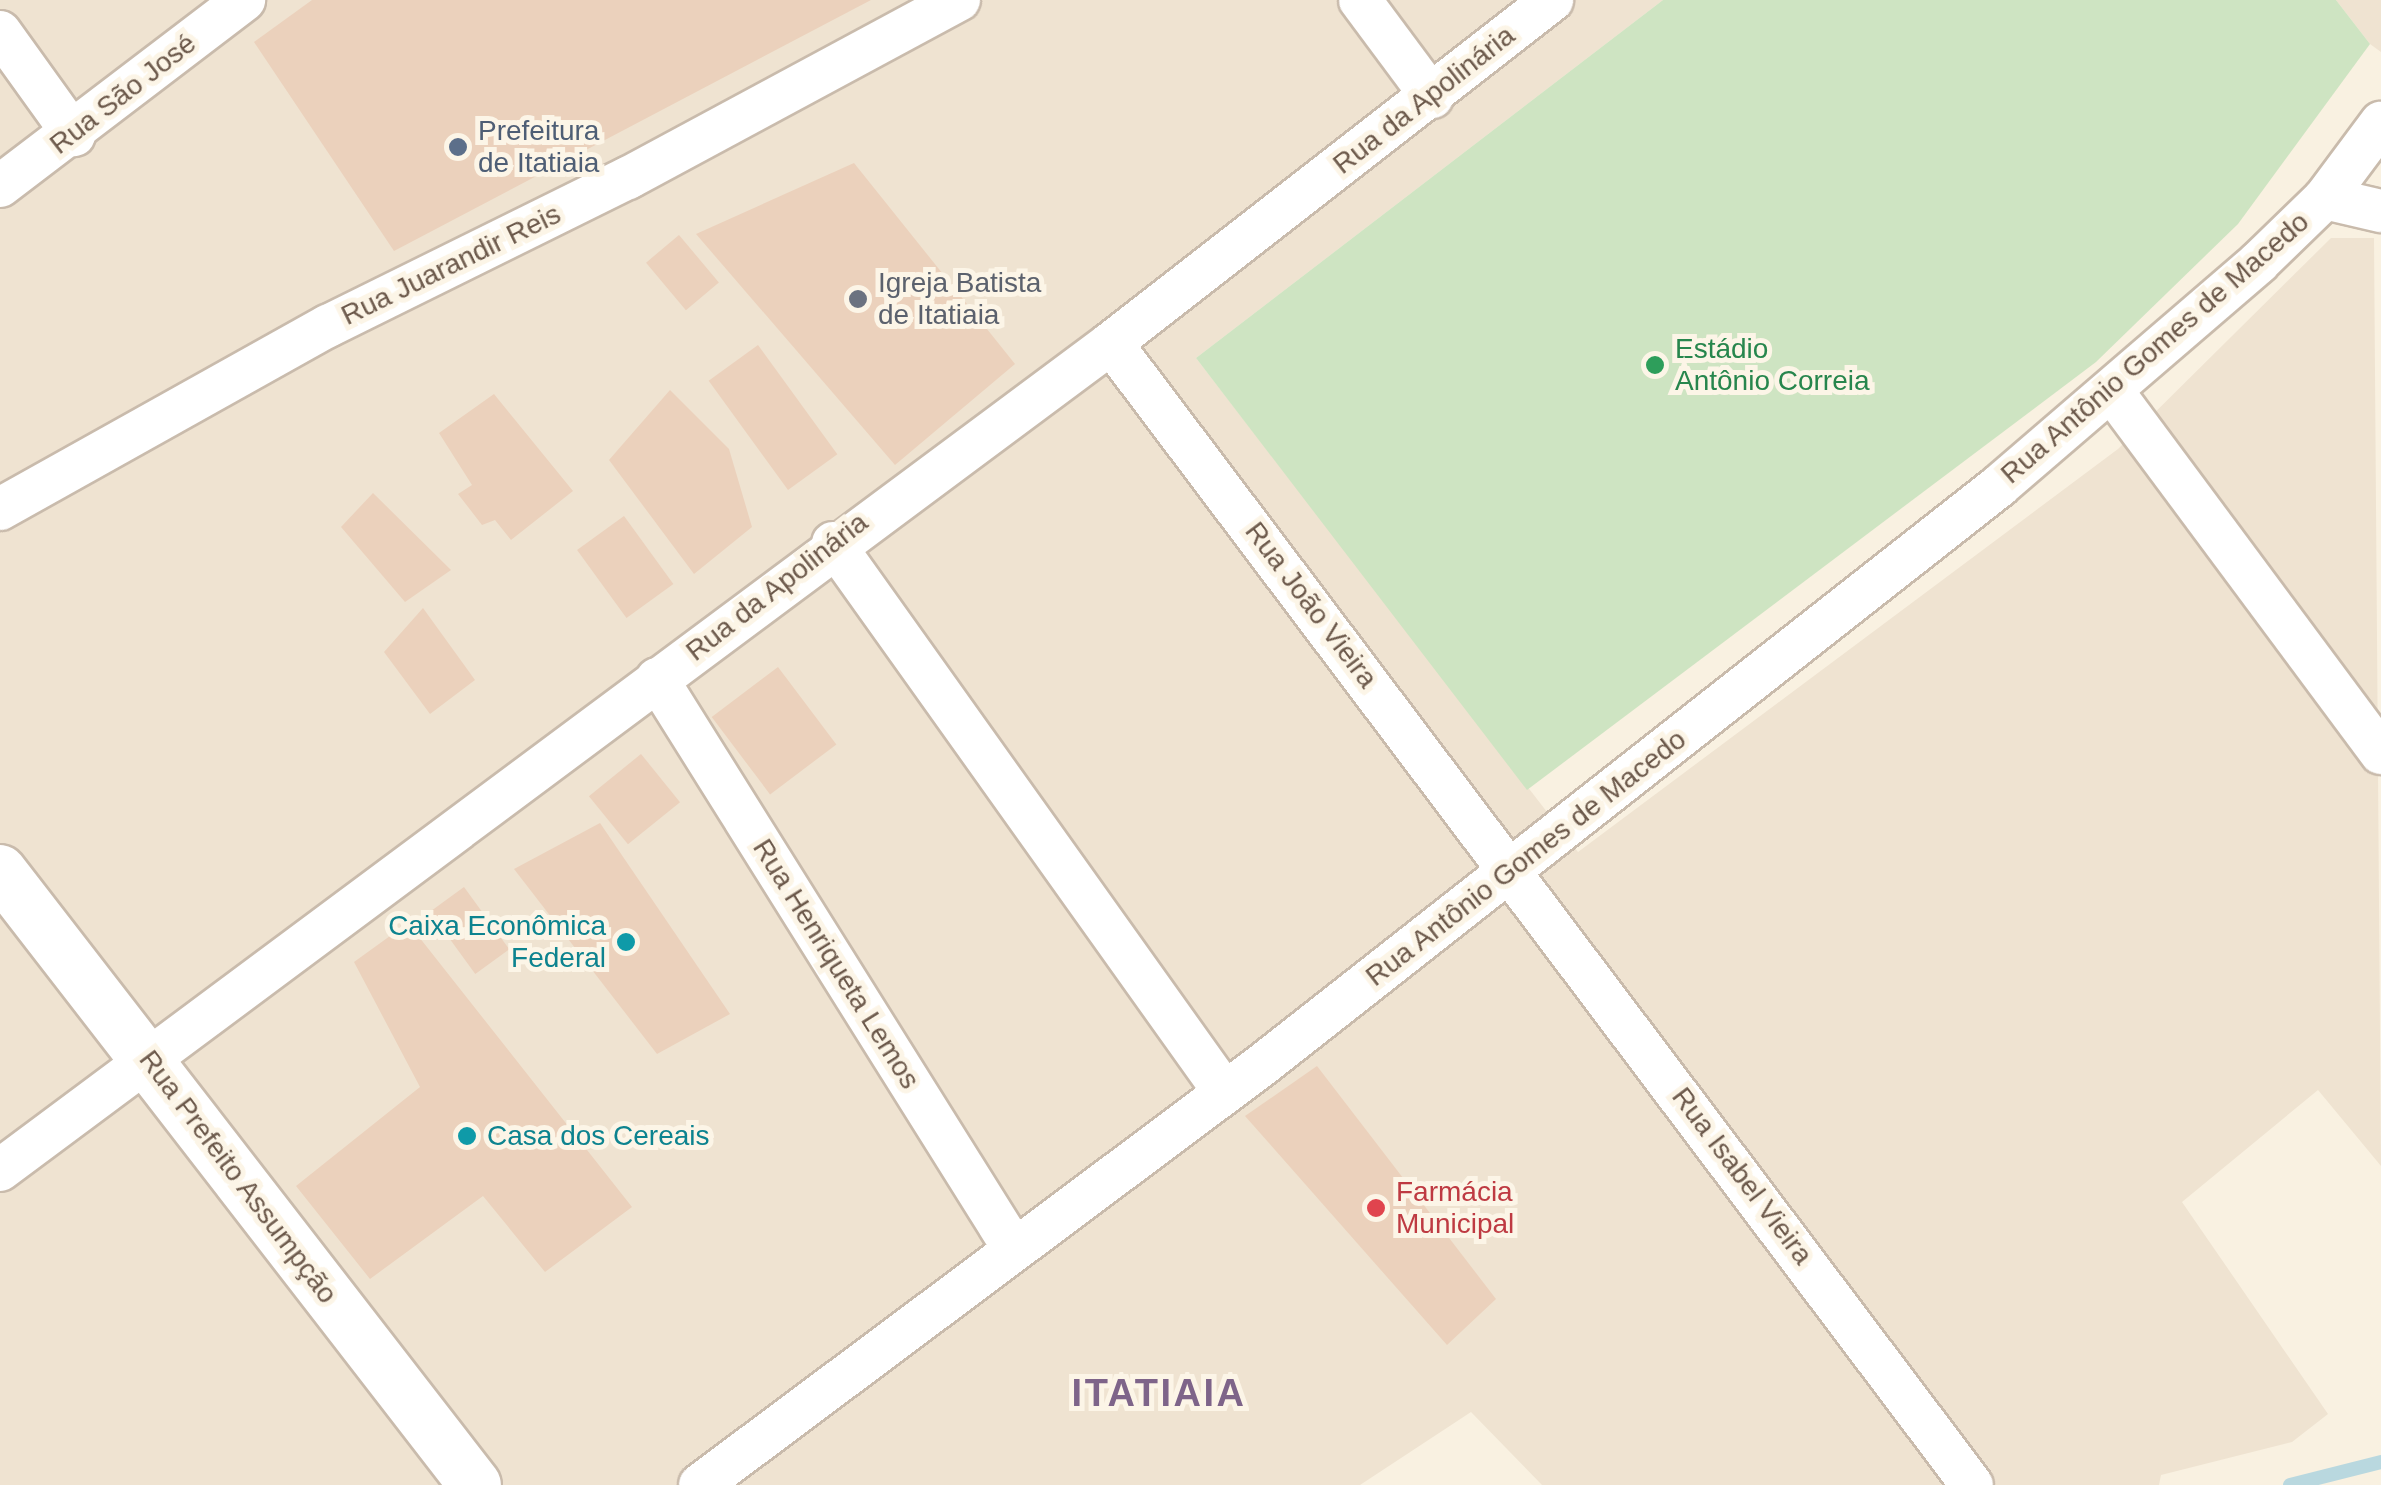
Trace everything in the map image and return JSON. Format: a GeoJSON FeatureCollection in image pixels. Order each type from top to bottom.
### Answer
{"type":"FeatureCollection","features":[{"type":"Feature","properties":{"kind":"street","name":"Rua São José"},"geometry":{"type":"LineString","coordinates":[[0,186],[74,135],[244,0]]}},
{"type":"Feature","properties":{"kind":"street","name":"Rua Juarandir Reis"},"geometry":{"type":"LineString","coordinates":[[0,509],[328,326],[628,178],[958,0]]}},
{"type":"Feature","properties":{"kind":"street"},"geometry":{"type":"LineString","coordinates":[[1360,0],[1432,97]]}},
{"type":"Feature","properties":{"kind":"street","name":"Rua da Apolinária"},"geometry":{"type":"LineString","coordinates":[[0,1170],[146,1056],[1111,343],[1552,0]]}},
{"type":"Feature","properties":{"kind":"street"},"geometry":{"type":"LineString","coordinates":[[0,32],[74,135]]}},
{"type":"Feature","properties":{"kind":"street","name":"Rua Antônio Gomes de Macedo"},"geometry":{"type":"LineString","coordinates":[[700,1485],[1225,1093],[2112,392],[2325,198],[2381,123]]}},
{"type":"Feature","properties":{"kind":"street"},"geometry":{"type":"LineString","coordinates":[[2325,198],[2381,211]]}},
{"type":"Feature","properties":{"kind":"street","name":"Rua João Vieira"},"geometry":{"type":"LineString","coordinates":[[1111,343],[1511,866]]}},
{"type":"Feature","properties":{"kind":"street"},"geometry":{"type":"LineString","coordinates":[[2112,392],[2381,753]]}},
{"type":"Feature","properties":{"kind":"street"},"geometry":{"type":"LineString","coordinates":[[834,544],[1225,1093]]}},
{"type":"Feature","properties":{"kind":"street","name":"Rua Henriqueta Lemos"},"geometry":{"type":"LineString","coordinates":[[658,680],[1014,1249]]}},
{"type":"Feature","properties":{"kind":"street","name":"Rua Isabel Vieira"},"geometry":{"type":"LineString","coordinates":[[1511,866],[1972,1485]]}},
{"type":"Feature","properties":{"kind":"street","name":"Rua Prefeito Assumpção"},"geometry":{"type":"LineString","coordinates":[[0,871],[475,1485]]}},
{"type":"Feature","properties":{"kind":"shaded area"},"geometry":{"type":"Polygon","coordinates":[[[0,0],[1663,0],[1196,358],[1578,852],[2118,449],[2331,238],[2374,238],[2381,1166],[2318,1090],[2182,1202],[2328,1414],[2292,1442],[2161,1475],[2159,1485],[1542,1485],[1471,1412],[1360,1485],[0,1485],[0,0]]]}},
{"type":"Feature","properties":{"kind":"shaded area"},"geometry":{"type":"Polygon","coordinates":[[[2336,0],[2381,0],[2381,52],[2370,44],[2336,0]]]}},
{"type":"Feature","properties":{"kind":"green space"},"geometry":{"type":"Polygon","coordinates":[[[1663,0],[2336,0],[2370,44],[2238,224],[2096,362],[1527,790],[1196,358],[1663,0]]]}},
{"type":"Feature","properties":{"kind":"building","name":"Prefeitura de Itatiaia"},"geometry":{"type":"Polygon","coordinates":[[[312,0],[871,0],[394,251],[254,42],[312,0]]]}},
{"type":"Feature","properties":{"kind":"building","name":"Igreja Batista de Itatiaia"},"geometry":{"type":"Polygon","coordinates":[[[854,163],[1015,364],[895,465],[696,234],[854,163]]]}},
{"type":"Feature","properties":{"kind":"building"},"geometry":{"type":"Polygon","coordinates":[[[679,235],[719,282],[686,310],[646,263],[679,235]]]}},
{"type":"Feature","properties":{"kind":"building"},"geometry":{"type":"Polygon","coordinates":[[[758,345],[837,454],[788,490],[709,381],[758,345]]]}},
{"type":"Feature","properties":{"kind":"building"},"geometry":{"type":"Polygon","coordinates":[[[670,390],[729,449],[752,527],[694,574],[609,460],[670,390]]]}},
{"type":"Feature","properties":{"kind":"building"},"geometry":{"type":"Polygon","coordinates":[[[494,394],[573,491],[511,540],[495,520],[482,525],[458,494],[472,485],[439,433],[494,394]]]}},
{"type":"Feature","properties":{"kind":"building"},"geometry":{"type":"Polygon","coordinates":[[[373,493],[451,570],[405,602],[341,527],[373,493]]]}},
{"type":"Feature","properties":{"kind":"building"},"geometry":{"type":"Polygon","coordinates":[[[624,516],[673,584],[626,618],[577,550],[624,516]]]}},
{"type":"Feature","properties":{"kind":"building"},"geometry":{"type":"Polygon","coordinates":[[[423,608],[475,680],[430,714],[384,652],[423,608]]]}},
{"type":"Feature","properties":{"kind":"building"},"geometry":{"type":"Polygon","coordinates":[[[778,667],[836,744],[770,794],[712,717],[778,667]]]}},
{"type":"Feature","properties":{"kind":"building"},"geometry":{"type":"Polygon","coordinates":[[[641,754],[680,802],[628,844],[589,796],[641,754]]]}},
{"type":"Feature","properties":{"kind":"building","name":"Caixa Econômica Federal"},"geometry":{"type":"Polygon","coordinates":[[[600,823],[730,1014],[657,1054],[514,869],[600,823]]]}},
{"type":"Feature","properties":{"kind":"building"},"geometry":{"type":"Polygon","coordinates":[[[464,887],[509,949],[475,974],[430,912],[464,887]]]}},
{"type":"Feature","properties":{"kind":"building","name":"Casa dos Cereais"},"geometry":{"type":"Polygon","coordinates":[[[408,923],[632,1207],[545,1272],[483,1196],[370,1279],[296,1186],[420,1087],[354,962],[408,923]]]}},
{"type":"Feature","properties":{"kind":"building","name":"Farmácia Municipal"},"geometry":{"type":"Polygon","coordinates":[[[1317,1066],[1496,1299],[1447,1345],[1245,1116],[1317,1066]]]}},
{"type":"Feature","properties":{"kind":"waterway"},"geometry":{"type":"LineString","coordinates":[[2290,1485],[2381,1462]]}},
{"type":"Feature","properties":{"kind":"place","name":"Prefeitura de Itatiaia"},"geometry":{"type":"Point","coordinates":[458,147]}},
{"type":"Feature","properties":{"kind":"place","name":"Igreja Batista de Itatiaia"},"geometry":{"type":"Point","coordinates":[858,299]}},
{"type":"Feature","properties":{"kind":"place","name":"Estádio Antônio Correia"},"geometry":{"type":"Point","coordinates":[1655,365]}},
{"type":"Feature","properties":{"kind":"place","name":"Caixa Econômica Federal"},"geometry":{"type":"Point","coordinates":[626,942]}},
{"type":"Feature","properties":{"kind":"place","name":"Casa dos Cereais"},"geometry":{"type":"Point","coordinates":[467,1136]}},
{"type":"Feature","properties":{"kind":"place","name":"Farmácia Municipal"},"geometry":{"type":"Point","coordinates":[1376,1208]}},
{"type":"Feature","properties":{"kind":"district","name":"ITATIAIA"},"geometry":{"type":"Point","coordinates":[1159,1394]}}]}
